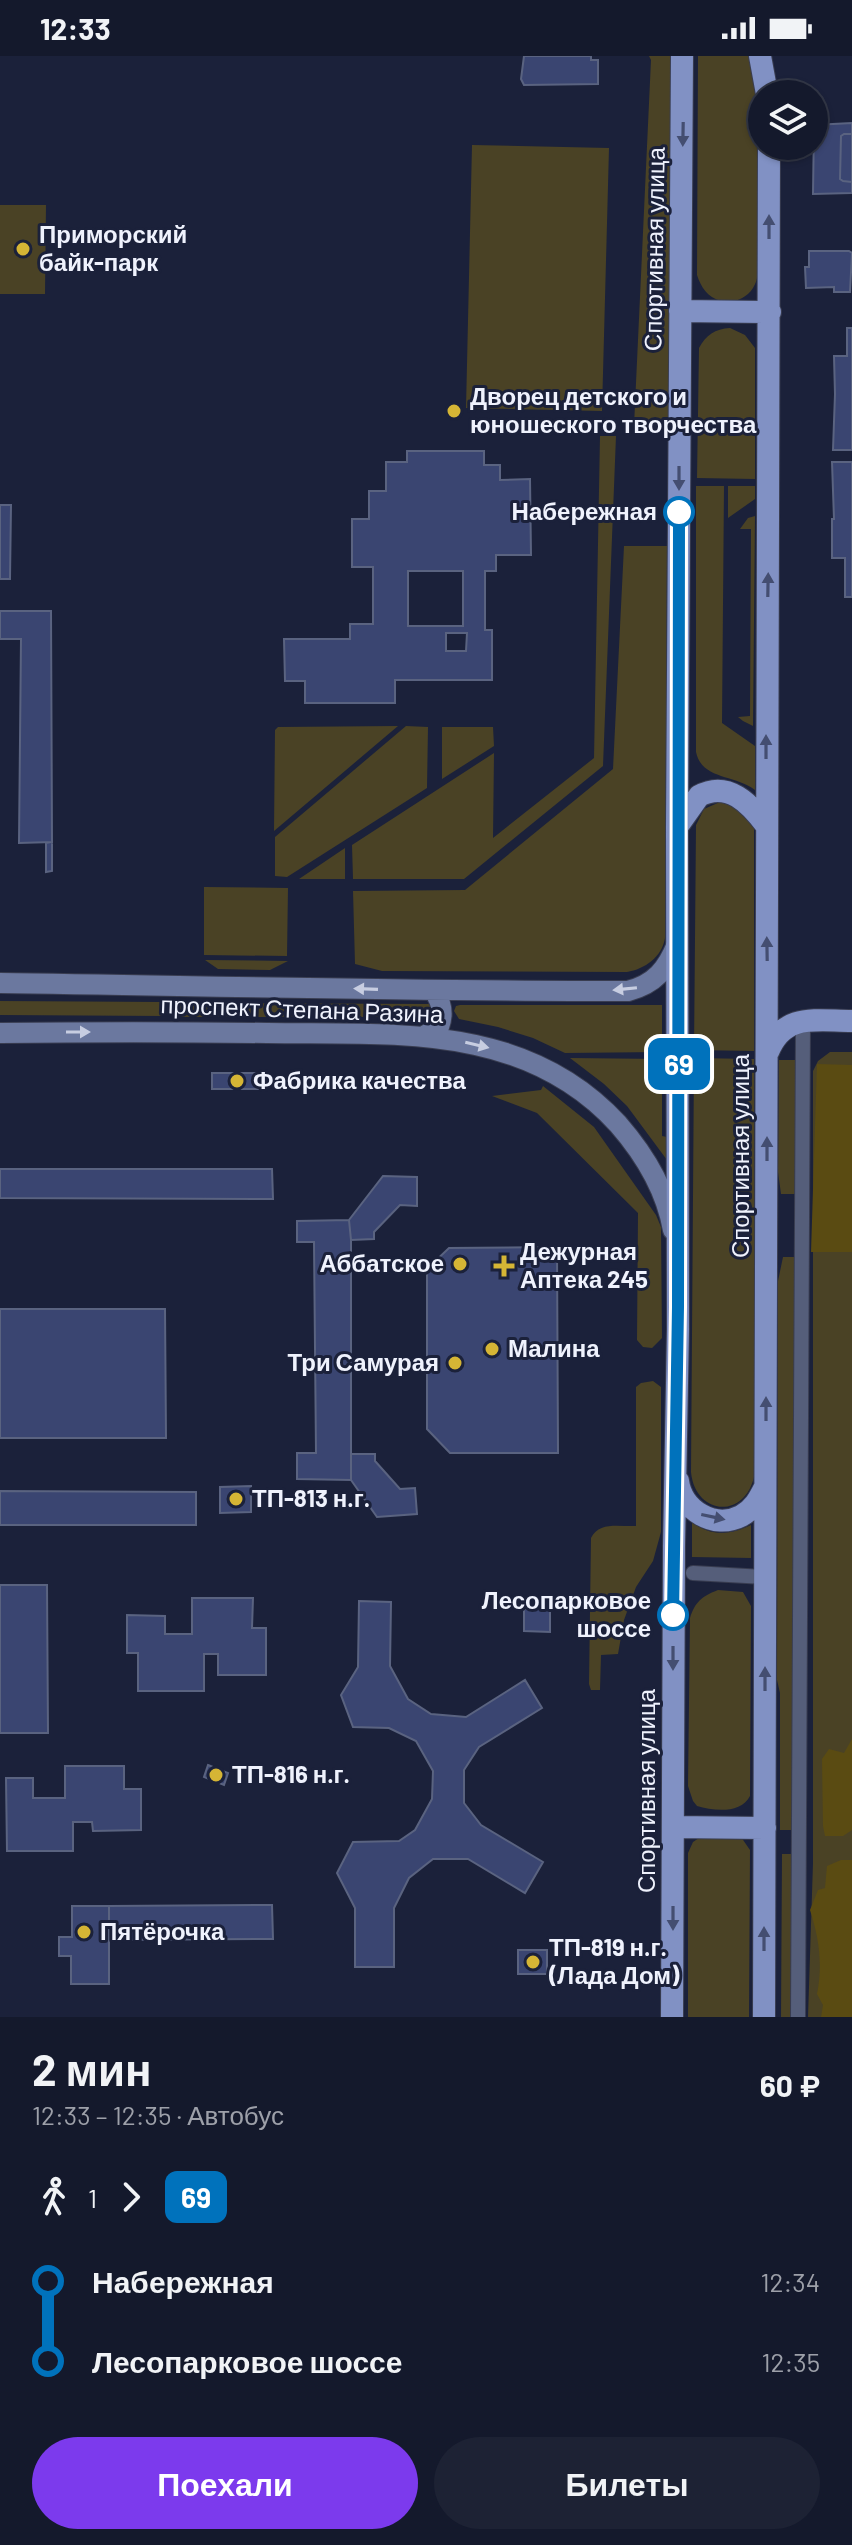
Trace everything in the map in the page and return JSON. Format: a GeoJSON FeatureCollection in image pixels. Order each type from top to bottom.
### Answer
{"type":"FeatureCollection","features":[{"type":"Feature","properties":{"kind":"main road","name":"Спортивная улица"},"geometry":{"type":"LineString","coordinates":[[672,2017],[682,56]]}},
{"type":"Feature","properties":{"kind":"main road"},"geometry":{"type":"LineString","coordinates":[[760,56],[764,80]]}},
{"type":"Feature","properties":{"kind":"main road","name":"Спортивная улица"},"geometry":{"type":"LineString","coordinates":[[764,2017],[769,160]]}},
{"type":"Feature","properties":{"kind":"main road"},"geometry":{"type":"LineString","coordinates":[[680,311],[770,312]]}},
{"type":"Feature","properties":{"kind":"main road"},"geometry":{"type":"LineString","coordinates":[[677,827],[699,796],[716,791],[730,792],[742,798],[766,825]]}},
{"type":"Feature","properties":{"kind":"main road","name":"проспект Степана Разина"},"geometry":{"type":"LineString","coordinates":[[0,983],[200,984],[434,991],[628,991],[644,987],[659,975],[668,965],[679,941]]}},
{"type":"Feature","properties":{"kind":"main road"},"geometry":{"type":"LineString","coordinates":[[768,981],[780,1006],[803,1021]]}},
{"type":"Feature","properties":{"kind":"main road"},"geometry":{"type":"LineString","coordinates":[[424,1036],[439,1027],[443,1016],[434,991]]}},
{"type":"Feature","properties":{"kind":"main road"},"geometry":{"type":"LineString","coordinates":[[767,1055],[778,1032],[789,1024],[852,1021]]}},
{"type":"Feature","properties":{"kind":"main road","name":"проспект Степана Разина"},"geometry":{"type":"LineString","coordinates":[[0,1033],[424,1036],[480,1045],[552,1071],[577,1086],[602,1107],[646,1160],[662,1190],[671,1218],[678,1261]]}},
{"type":"Feature","properties":{"kind":"main road","name":"Спортивная улица"},"geometry":{"type":"LineString","coordinates":[[676,1468],[679,1489],[686,1502],[705,1518],[731,1520],[743,1515],[756,1505],[765,1487]]}},
{"type":"Feature","properties":{"kind":"main road"},"geometry":{"type":"LineString","coordinates":[[673,1827],[765,1828]]}},
{"type":"Feature","properties":{"kind":"street"},"geometry":{"type":"LineString","coordinates":[[798,2017],[803,1021]]}},
{"type":"Feature","properties":{"kind":"street"},"geometry":{"type":"LineString","coordinates":[[693,1573],[765,1577]]}},
{"type":"Feature","properties":{"kind":"shaded area"},"geometry":{"type":"Polygon","coordinates":[[[649,56],[670,56],[670,421],[664,426],[634,426],[651,60],[649,56]]]}},
{"type":"Feature","properties":{"kind":"shaded area"},"geometry":{"type":"Polygon","coordinates":[[[698,56],[749,56],[753,80],[748,80],[748,160],[759,160],[759,269],[756,282],[743,298],[721,301],[708,294],[697,275],[698,56]]]}},
{"type":"Feature","properties":{"kind":"shaded area"},"geometry":{"type":"Polygon","coordinates":[[[472,145],[609,148],[602,411],[466,408],[472,145]]]}},
{"type":"Feature","properties":{"kind":"shaded area","name":"Приморский байк-парк"},"geometry":{"type":"Polygon","coordinates":[[[0,205],[46,205],[45,294],[0,294],[0,205]]]}},
{"type":"Feature","properties":{"kind":"shaded area"},"geometry":{"type":"Polygon","coordinates":[[[730,328],[745,335],[755,348],[755,479],[697,478],[699,348],[712,334],[730,328]]]}},
{"type":"Feature","properties":{"kind":"shaded area"},"geometry":{"type":"Polygon","coordinates":[[[600,436],[616,436],[603,766],[464,879],[353,879],[352,845],[494,753],[493,838],[594,758],[600,436]]]}},
{"type":"Feature","properties":{"kind":"shaded area"},"geometry":{"type":"Polygon","coordinates":[[[696,486],[724,486],[722,723],[755,746],[755,790],[705,768],[696,752],[696,486]]]}},
{"type":"Feature","properties":{"kind":"shaded area"},"geometry":{"type":"Polygon","coordinates":[[[728,486],[755,486],[755,499],[728,518],[728,486]]]}},
{"type":"Feature","properties":{"kind":"shaded area"},"geometry":{"type":"Polygon","coordinates":[[[755,516],[753,726],[738,717],[750,716],[751,529],[740,529],[748,518],[755,516]]]}},
{"type":"Feature","properties":{"kind":"shaded area"},"geometry":{"type":"Polygon","coordinates":[[[624,546],[667,546],[665,938],[660,951],[646,965],[627,972],[382,971],[355,964],[353,891],[465,890],[613,769],[624,546]]]}},
{"type":"Feature","properties":{"kind":"shaded area"},"geometry":{"type":"Polygon","coordinates":[[[398,726],[274,831],[275,730],[278,727],[398,726]]]}},
{"type":"Feature","properties":{"kind":"shaded area"},"geometry":{"type":"Polygon","coordinates":[[[406,726],[428,727],[427,788],[287,877],[275,876],[275,837],[406,726]]]}},
{"type":"Feature","properties":{"kind":"shaded area"},"geometry":{"type":"Polygon","coordinates":[[[442,727],[493,727],[494,746],[442,779],[442,727]]]}},
{"type":"Feature","properties":{"kind":"shaded area"},"geometry":{"type":"Polygon","coordinates":[[[720,802],[735,803],[754,827],[754,1051],[694,1050],[696,825],[704,809],[720,802]]]}},
{"type":"Feature","properties":{"kind":"shaded area"},"geometry":{"type":"Polygon","coordinates":[[[345,848],[345,879],[299,879],[345,848]]]}},
{"type":"Feature","properties":{"kind":"shaded area"},"geometry":{"type":"Polygon","coordinates":[[[204,887],[288,888],[287,956],[204,955],[204,887]]]}},
{"type":"Feature","properties":{"kind":"shaded area"},"geometry":{"type":"Polygon","coordinates":[[[205,960],[288,961],[270,970],[218,969],[205,960]]]}},
{"type":"Feature","properties":{"kind":"shaded area"},"geometry":{"type":"Polygon","coordinates":[[[0,1001],[163,1002],[163,1016],[0,1015],[0,1001]]]}},
{"type":"Feature","properties":{"kind":"shaded area"},"geometry":{"type":"Polygon","coordinates":[[[176,1003],[430,1004],[434,1005],[434,1017],[176,1017],[176,1003]]]}},
{"type":"Feature","properties":{"kind":"shaded area"},"geometry":{"type":"Polygon","coordinates":[[[460,1005],[662,1005],[662,1052],[565,1053],[533,1038],[459,1019],[454,1011],[460,1005]]]}},
{"type":"Feature","properties":{"kind":"shaded area"},"geometry":{"type":"Polygon","coordinates":[[[830,1052],[852,1052],[852,2017],[808,2017],[813,1863],[813,1071],[818,1061],[830,1052]]]}},
{"type":"Feature","properties":{"kind":"shaded area"},"geometry":{"type":"Polygon","coordinates":[[[570,1058],[662,1059],[662,1136],[667,1137],[667,1160],[627,1106],[570,1058]]]}},
{"type":"Feature","properties":{"kind":"shaded area"},"geometry":{"type":"Polygon","coordinates":[[[694,1058],[754,1059],[754,1477],[749,1491],[740,1500],[731,1506],[720,1507],[701,1497],[694,1486],[691,1472],[694,1058]]]}},
{"type":"Feature","properties":{"kind":"shaded area"},"geometry":{"type":"Polygon","coordinates":[[[779,1060],[798,1060],[797,1194],[781,1194],[778,1172],[779,1060]]]}},
{"type":"Feature","properties":{"kind":"shaded area"},"geometry":{"type":"Polygon","coordinates":[[[817,1064],[852,1065],[852,1252],[811,1252],[817,1064]]]}},
{"type":"Feature","properties":{"kind":"shaded area"},"geometry":{"type":"Polygon","coordinates":[[[543,1086],[594,1127],[656,1215],[661,1227],[662,1338],[652,1348],[643,1347],[637,1340],[638,1213],[537,1113],[492,1096],[541,1090],[543,1086]]]}},
{"type":"Feature","properties":{"kind":"shaded area"},"geometry":{"type":"Polygon","coordinates":[[[783,1257],[797,1257],[796,1830],[780,1830],[780,1693],[777,1680],[778,1281],[783,1257]]]}},
{"type":"Feature","properties":{"kind":"shaded area"},"geometry":{"type":"Polygon","coordinates":[[[653,1381],[661,1387],[661,1532],[653,1561],[636,1587],[624,1620],[618,1654],[601,1655],[600,1690],[591,1690],[591,1538],[605,1527],[636,1526],[636,1387],[653,1381]]]}},
{"type":"Feature","properties":{"kind":"shaded area"},"geometry":{"type":"Polygon","coordinates":[[[692,1522],[706,1530],[721,1533],[751,1525],[751,1558],[692,1557],[692,1522]]]}},
{"type":"Feature","properties":{"kind":"shaded area"},"geometry":{"type":"Polygon","coordinates":[[[718,1590],[743,1592],[751,1606],[750,1796],[740,1806],[726,1810],[697,1806],[688,1786],[690,1618],[700,1600],[718,1590]]]}},
{"type":"Feature","properties":{"kind":"shaded area"},"geometry":{"type":"Polygon","coordinates":[[[852,1739],[852,1830],[843,1836],[825,1836],[822,1759],[829,1749],[844,1753],[852,1739]]]}},
{"type":"Feature","properties":{"kind":"shaded area"},"geometry":{"type":"Polygon","coordinates":[[[702,1836],[741,1837],[750,1850],[749,2017],[688,2017],[688,1853],[693,1842],[702,1836]]]}},
{"type":"Feature","properties":{"kind":"shaded area"},"geometry":{"type":"Polygon","coordinates":[[[782,1854],[795,1854],[794,2017],[781,2017],[782,1854]]]}},
{"type":"Feature","properties":{"kind":"shaded area"},"geometry":{"type":"Polygon","coordinates":[[[841,1860],[852,1860],[852,2017],[821,2017],[823,2005],[817,1994],[819,1951],[810,1910],[818,1890],[825,1888],[827,1866],[841,1860]]]}},
{"type":"Feature","properties":{"kind":"building"},"geometry":{"type":"Polygon","coordinates":[[[524,56],[591,56],[591,60],[598,60],[598,84],[524,85],[521,79],[524,56]]]}},
{"type":"Feature","properties":{"kind":"building"},"geometry":{"type":"Polygon","coordinates":[[[852,123],[852,134],[841,136],[840,179],[852,182],[852,193],[813,194],[813,160],[828,160],[828,124],[852,123]]]}},
{"type":"Feature","properties":{"kind":"building"},"geometry":{"type":"Polygon","coordinates":[[[852,134],[852,182],[840,179],[841,136],[852,134]]]}},
{"type":"Feature","properties":{"kind":"building"},"geometry":{"type":"Polygon","coordinates":[[[809,251],[852,253],[850,292],[834,292],[834,287],[806,288],[805,267],[809,267],[809,251]]]}},
{"type":"Feature","properties":{"kind":"building"},"geometry":{"type":"Polygon","coordinates":[[[847,328],[852,328],[852,450],[833,450],[834,356],[847,356],[847,328]]]}},
{"type":"Feature","properties":{"kind":"building"},"geometry":{"type":"Polygon","coordinates":[[[407,451],[484,451],[484,465],[500,465],[500,480],[530,479],[531,555],[496,555],[496,571],[485,571],[485,630],[492,630],[492,680],[395,680],[395,703],[305,703],[305,681],[285,681],[284,639],[350,639],[350,624],[373,624],[373,567],[352,567],[352,519],[369,519],[369,491],[386,491],[386,462],[407,462],[407,451]],[[408,571],[408,626],[463,626],[463,571],[408,571]]]}},
{"type":"Feature","properties":{"kind":"building"},"geometry":{"type":"Polygon","coordinates":[[[832,462],[852,462],[852,597],[845,597],[845,558],[832,558],[832,462]]]}},
{"type":"Feature","properties":{"kind":"building"},"geometry":{"type":"Polygon","coordinates":[[[0,505],[11,505],[10,579],[0,579],[0,505]]]}},
{"type":"Feature","properties":{"kind":"building"},"geometry":{"type":"Polygon","coordinates":[[[0,611],[51,611],[52,842],[19,843],[21,639],[0,639],[0,611]]]}},
{"type":"Feature","properties":{"kind":"building"},"geometry":{"type":"Polygon","coordinates":[[[446,633],[467,633],[466,651],[446,651],[446,633]]]}},
{"type":"Feature","properties":{"kind":"building"},"geometry":{"type":"Polygon","coordinates":[[[52,842],[52,871],[46,872],[46,843],[52,842]]]}},
{"type":"Feature","properties":{"kind":"building","name":"Фабрика качества"},"geometry":{"type":"Polygon","coordinates":[[[212,1073],[263,1073],[263,1089],[212,1089],[212,1073]]]}},
{"type":"Feature","properties":{"kind":"building"},"geometry":{"type":"Polygon","coordinates":[[[0,1169],[272,1169],[273,1199],[0,1198],[0,1169]]]}},
{"type":"Feature","properties":{"kind":"building"},"geometry":{"type":"Polygon","coordinates":[[[383,1176],[417,1177],[417,1206],[400,1205],[374,1232],[374,1239],[351,1240],[349,1220],[383,1176]]]}},
{"type":"Feature","properties":{"kind":"building"},"geometry":{"type":"Polygon","coordinates":[[[349,1220],[351,1480],[297,1479],[297,1453],[316,1453],[314,1242],[297,1242],[297,1221],[349,1220]]]}},
{"type":"Feature","properties":{"kind":"building","name":"Малина"},"geometry":{"type":"Polygon","coordinates":[[[557,1247],[558,1453],[450,1453],[427,1429],[427,1269],[449,1248],[557,1247]]]}},
{"type":"Feature","properties":{"kind":"building"},"geometry":{"type":"Polygon","coordinates":[[[0,1309],[165,1309],[166,1438],[0,1438],[0,1309]]]}},
{"type":"Feature","properties":{"kind":"building"},"geometry":{"type":"Polygon","coordinates":[[[351,1454],[375,1454],[375,1461],[400,1489],[415,1488],[417,1514],[377,1517],[351,1480],[351,1454]]]}},
{"type":"Feature","properties":{"kind":"building","name":"ТП-813 н.г."},"geometry":{"type":"Polygon","coordinates":[[[251,1486],[251,1512],[220,1513],[220,1487],[251,1486]]]}},
{"type":"Feature","properties":{"kind":"building"},"geometry":{"type":"Polygon","coordinates":[[[0,1491],[196,1492],[196,1525],[0,1525],[0,1491]]]}},
{"type":"Feature","properties":{"kind":"building"},"geometry":{"type":"Polygon","coordinates":[[[0,1585],[47,1585],[48,1733],[0,1733],[0,1585]]]}},
{"type":"Feature","properties":{"kind":"building"},"geometry":{"type":"Polygon","coordinates":[[[192,1598],[253,1598],[252,1628],[266,1628],[266,1675],[218,1675],[218,1654],[204,1654],[204,1691],[138,1691],[138,1653],[127,1653],[127,1615],[165,1616],[165,1634],[192,1634],[192,1598]]]}},
{"type":"Feature","properties":{"kind":"building"},"geometry":{"type":"Polygon","coordinates":[[[359,1601],[391,1602],[390,1666],[408,1699],[431,1714],[466,1717],[525,1680],[542,1708],[479,1747],[464,1770],[464,1803],[481,1825],[543,1862],[525,1893],[468,1859],[433,1859],[409,1878],[394,1908],[394,1967],[355,1967],[355,1908],[337,1873],[353,1842],[399,1841],[415,1830],[432,1799],[433,1771],[416,1741],[389,1728],[353,1727],[341,1695],[358,1667],[359,1601]]]}},
{"type":"Feature","properties":{"kind":"building"},"geometry":{"type":"Polygon","coordinates":[[[524,1609],[550,1609],[550,1632],[524,1631],[524,1609]]]}},
{"type":"Feature","properties":{"kind":"building","name":"ТП-816 н.г."},"geometry":{"type":"Polygon","coordinates":[[[208,1765],[228,1773],[224,1785],[204,1777],[208,1765]]]}},
{"type":"Feature","properties":{"kind":"building"},"geometry":{"type":"Polygon","coordinates":[[[65,1766],[124,1766],[124,1789],[141,1789],[141,1830],[93,1831],[92,1822],[73,1822],[73,1851],[7,1851],[6,1778],[33,1778],[33,1798],[65,1798],[65,1766]]]}},
{"type":"Feature","properties":{"kind":"building"},"geometry":{"type":"Polygon","coordinates":[[[272,1905],[273,1939],[109,1940],[109,1906],[272,1905]]]}},
{"type":"Feature","properties":{"kind":"building"},"geometry":{"type":"Polygon","coordinates":[[[72,1906],[109,1906],[109,1984],[71,1984],[71,1956],[59,1956],[59,1937],[72,1937],[72,1906]]]}},
{"type":"Feature","properties":{"kind":"building","name":"ТП-819 н.г. (Лада Дом)"},"geometry":{"type":"Polygon","coordinates":[[[518,1950],[547,1950],[547,1974],[518,1974],[518,1950]]]}},
{"type":"Feature","properties":{"kind":"bus line","name":"69"},"geometry":{"type":"LineString","coordinates":[[673,1615],[678,1307],[679,512]]}},
{"type":"Feature","properties":{"kind":"place","name":"Приморский байк-парк"},"geometry":{"type":"Point","coordinates":[23,249]}},
{"type":"Feature","properties":{"kind":"place","name":"Дворец детского и юношеского творчества"},"geometry":{"type":"Point","coordinates":[454,411]}},
{"type":"Feature","properties":{"kind":"place","name":"Набережная"},"geometry":{"type":"Point","coordinates":[679,512]}},
{"type":"Feature","properties":{"kind":"place","name":"Фабрика качества"},"geometry":{"type":"Point","coordinates":[237,1081]}},
{"type":"Feature","properties":{"kind":"place","name":"Аббатское"},"geometry":{"type":"Point","coordinates":[460,1264]}},
{"type":"Feature","properties":{"kind":"place","name":"Дежурная Аптека 245"},"geometry":{"type":"Point","coordinates":[504,1266]}},
{"type":"Feature","properties":{"kind":"place","name":"Малина"},"geometry":{"type":"Point","coordinates":[492,1349]}},
{"type":"Feature","properties":{"kind":"place","name":"Три Самурая"},"geometry":{"type":"Point","coordinates":[455,1363]}},
{"type":"Feature","properties":{"kind":"place","name":"ТП-813 н.г."},"geometry":{"type":"Point","coordinates":[236,1499]}},
{"type":"Feature","properties":{"kind":"place","name":"Лесопарковое шоссе"},"geometry":{"type":"Point","coordinates":[673,1615]}},
{"type":"Feature","properties":{"kind":"place","name":"ТП-816 н.г."},"geometry":{"type":"Point","coordinates":[216,1775]}},
{"type":"Feature","properties":{"kind":"place","name":"Пятёрочка"},"geometry":{"type":"Point","coordinates":[84,1932]}},
{"type":"Feature","properties":{"kind":"place","name":"ТП-819 н.г. (Лада Дом)"},"geometry":{"type":"Point","coordinates":[533,1962]}}]}
